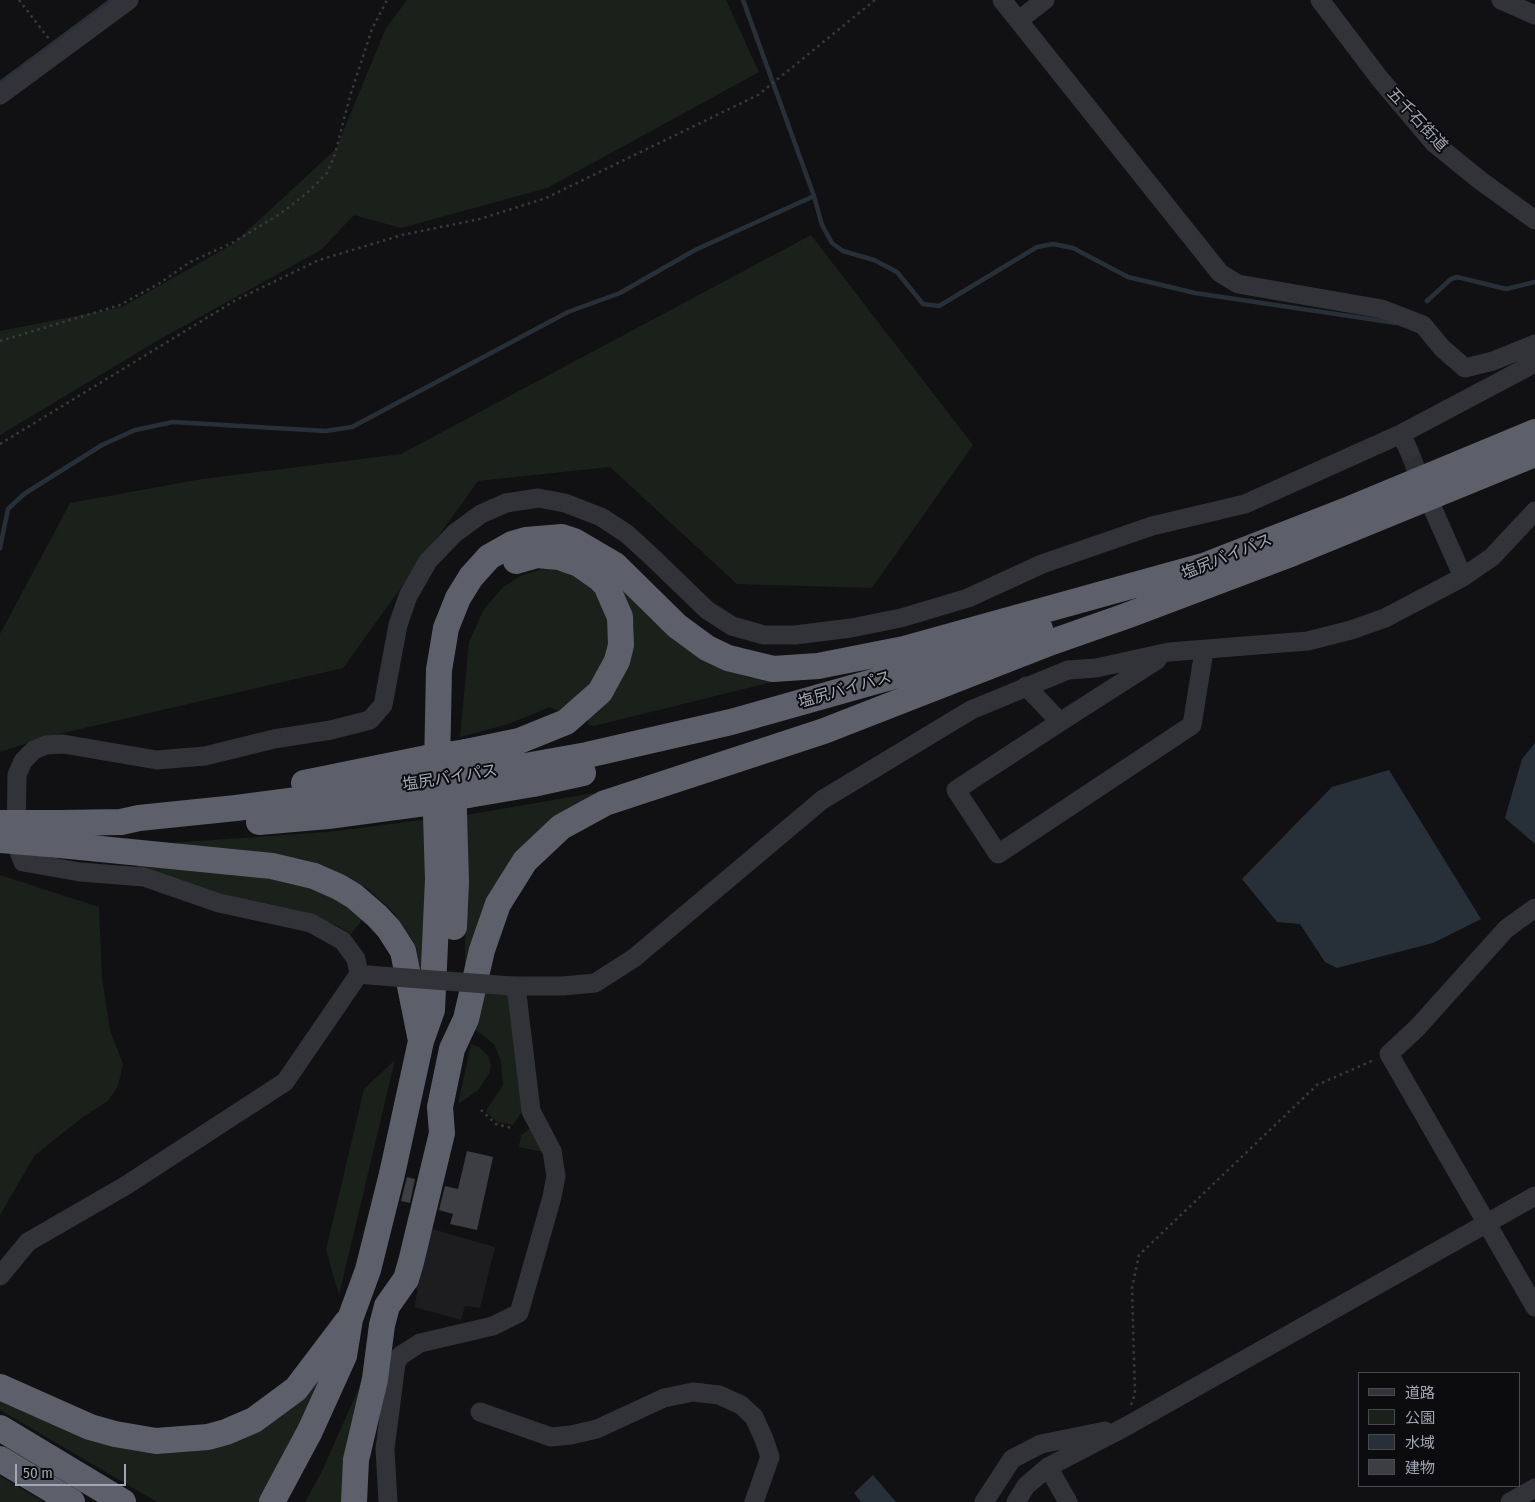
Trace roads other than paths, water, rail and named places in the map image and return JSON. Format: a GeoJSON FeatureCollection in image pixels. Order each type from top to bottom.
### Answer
{"type":"FeatureCollection","features":[{"type":"Feature","properties":{"kind":"highway","name":"塩尻バイパス"},"geometry":{"type":"LineString","coordinates":[[0,823],[67,830],[139,818],[236,808],[427,781],[587,755],[731,722],[877,681],[1125,600],[1203,566],[1347,510],[1535,432]]}},
{"type":"Feature","properties":{"kind":"highway","name":"塩尻バイパス"},"geometry":{"type":"LineString","coordinates":[[468,774],[533,784],[738,736],[891,694],[1052,642],[1293,553],[1535,454]]}},
{"type":"Feature","properties":{"kind":"highway"},"geometry":{"type":"LineString","coordinates":[[272,1502],[310,1431],[344,1356],[354,1308],[370,1260],[409,1102],[421,1041],[432,1010],[438,879],[437,701],[440,662],[446,628],[458,598],[478,568],[499,550],[526,540],[562,538],[574,541],[615,565],[677,626],[707,648],[728,658],[772,668],[818,666],[904,649],[1203,566]]}},
{"type":"Feature","properties":{"kind":"highway"},"geometry":{"type":"LineString","coordinates":[[0,840],[67,830],[275,789],[427,781],[468,774],[519,741],[551,729],[580,712],[600,692],[617,661],[621,629],[616,605],[609,590],[589,570],[570,560],[549,556],[527,557],[496,573],[480,589],[458,634],[450,698],[456,882],[452,986],[447,1015],[452,1049]]}},
{"type":"Feature","properties":{"kind":"highway"},"geometry":{"type":"LineString","coordinates":[[293,1502],[328,1434],[384,1316],[406,1278],[442,1133],[440,1107],[452,1049],[466,1019],[482,950],[498,904],[524,861],[561,827],[605,803],[824,731],[1052,642]]}},
{"type":"Feature","properties":{"kind":"highway"},"geometry":{"type":"LineString","coordinates":[[67,830],[272,866],[314,876],[339,887],[354,896],[377,916],[389,929],[402,951],[421,1041]]}},
{"type":"Feature","properties":{"kind":"highway"},"geometry":{"type":"LineString","coordinates":[[0,1387],[83,1424],[115,1434],[156,1441],[208,1437],[226,1432],[254,1420],[296,1389],[354,1308]]}},
{"type":"Feature","properties":{"kind":"highway"},"geometry":{"type":"LineString","coordinates":[[354,1502],[356,1460],[375,1379],[384,1316]]}},
{"type":"Feature","properties":{"kind":"highway"},"geometry":{"type":"LineString","coordinates":[[0,1428],[123,1502]]}},
{"type":"Feature","properties":{"kind":"highway"},"geometry":{"type":"LineString","coordinates":[[0,1459],[72,1502]]}},
{"type":"Feature","properties":{"kind":"street"},"geometry":{"type":"LineString","coordinates":[[0,95],[58,50],[129,0]]}},
{"type":"Feature","properties":{"kind":"street"},"geometry":{"type":"LineString","coordinates":[[1002,0],[1220,273],[1238,284],[1382,309],[1422,325],[1442,348],[1465,368],[1492,361],[1535,344]]}},
{"type":"Feature","properties":{"kind":"street"},"geometry":{"type":"LineString","coordinates":[[1019,20],[1045,0]]}},
{"type":"Feature","properties":{"kind":"street","name":"五千石街道"},"geometry":{"type":"LineString","coordinates":[[1320,0],[1380,79],[1434,142],[1481,181],[1535,220]]}},
{"type":"Feature","properties":{"kind":"street"},"geometry":{"type":"LineString","coordinates":[[1501,0],[1535,15]]}},
{"type":"Feature","properties":{"kind":"street"},"geometry":{"type":"LineString","coordinates":[[364,974],[343,941],[311,923],[219,903],[144,877],[80,872],[23,862],[16,844],[17,775],[23,761],[34,750],[46,745],[81,747],[157,760],[206,756],[274,739],[331,730],[370,720],[383,706],[398,625],[408,596],[428,561],[456,533],[481,514],[506,503],[538,498],[565,503],[601,517],[627,534],[650,554],[707,610],[732,626],[764,636],[795,635],[901,618],[968,598],[1042,564],[1152,526],[1245,504],[1405,442],[1535,363]]}},
{"type":"Feature","properties":{"kind":"street"},"geometry":{"type":"LineString","coordinates":[[1432,507],[1463,577]]}},
{"type":"Feature","properties":{"kind":"street"},"geometry":{"type":"LineString","coordinates":[[364,974],[514,986],[563,986],[595,983],[634,958],[822,800],[971,710],[1068,670],[1096,668],[1169,652],[1204,651],[1308,641],[1351,630],[1385,618],[1463,577],[1492,557],[1535,511]]}},
{"type":"Feature","properties":{"kind":"street"},"geometry":{"type":"LineString","coordinates":[[1169,652],[956,790],[998,854],[1192,725],[1204,651]]}},
{"type":"Feature","properties":{"kind":"street"},"geometry":{"type":"LineString","coordinates":[[1026,686],[1060,722]]}},
{"type":"Feature","properties":{"kind":"street"},"geometry":{"type":"LineString","coordinates":[[1535,908],[1506,929],[1417,1028],[1389,1054],[1535,1307]]}},
{"type":"Feature","properties":{"kind":"street"},"geometry":{"type":"LineString","coordinates":[[0,1276],[28,1242],[125,1186],[285,1082],[364,974]]}},
{"type":"Feature","properties":{"kind":"street"},"geometry":{"type":"LineString","coordinates":[[388,1502],[385,1449],[396,1363],[400,1356],[420,1344],[493,1326],[519,1313],[552,1197],[556,1176],[552,1151],[531,1112],[514,986]]}},
{"type":"Feature","properties":{"kind":"street"},"geometry":{"type":"LineString","coordinates":[[1016,1502],[1026,1486],[1048,1468],[1125,1427],[1535,1196]]}},
{"type":"Feature","properties":{"kind":"street"},"geometry":{"type":"LineString","coordinates":[[480,1412],[551,1437],[598,1429],[664,1398],[693,1392],[719,1395],[742,1405],[754,1417],[770,1457],[754,1502]]}},
{"type":"Feature","properties":{"kind":"street"},"geometry":{"type":"LineString","coordinates":[[984,1502],[1012,1459],[1041,1444],[1125,1427]]}},
{"type":"Feature","properties":{"kind":"street"},"geometry":{"type":"LineString","coordinates":[[1048,1468],[1068,1502]]}},
{"type":"Feature","properties":{"kind":"street"},"geometry":{"type":"LineString","coordinates":[[1510,1502],[1535,1488]]}},
{"type":"Feature","properties":{"kind":"water"},"geometry":{"type":"Polygon","coordinates":[[[1535,743],[1535,844],[1505,818],[1522,759],[1535,743]]]}},
{"type":"Feature","properties":{"kind":"water"},"geometry":{"type":"Polygon","coordinates":[[[1389,770],[1481,919],[1433,943],[1337,968],[1325,962],[1300,924],[1277,922],[1242,879],[1332,787],[1389,770]]]}},
{"type":"Feature","properties":{"kind":"water"},"geometry":{"type":"Polygon","coordinates":[[[873,1475],[896,1502],[861,1502],[854,1493],[873,1475]]]}},
{"type":"Feature","properties":{"kind":"waterway"},"geometry":{"type":"LineString","coordinates":[[0,83],[112,0]]}},
{"type":"Feature","properties":{"kind":"waterway"},"geometry":{"type":"LineString","coordinates":[[743,0],[814,196],[822,225],[832,243],[843,251],[874,260],[897,272],[923,304],[939,306],[1037,247],[1053,244],[1073,248],[1128,277],[1195,293],[1396,323]]}},
{"type":"Feature","properties":{"kind":"waterway"},"geometry":{"type":"LineString","coordinates":[[0,548],[8,509],[24,494],[102,445],[135,430],[173,422],[326,431],[352,427],[568,312],[620,293],[695,250],[814,196]]}},
{"type":"Feature","properties":{"kind":"waterway"},"geometry":{"type":"LineString","coordinates":[[1427,301],[1451,279],[1457,277],[1506,289],[1535,282]]}},
{"type":"Feature","properties":{"kind":"tunnel"},"geometry":{"type":"LineString","coordinates":[[1409,451],[1424,489]]}}]}
